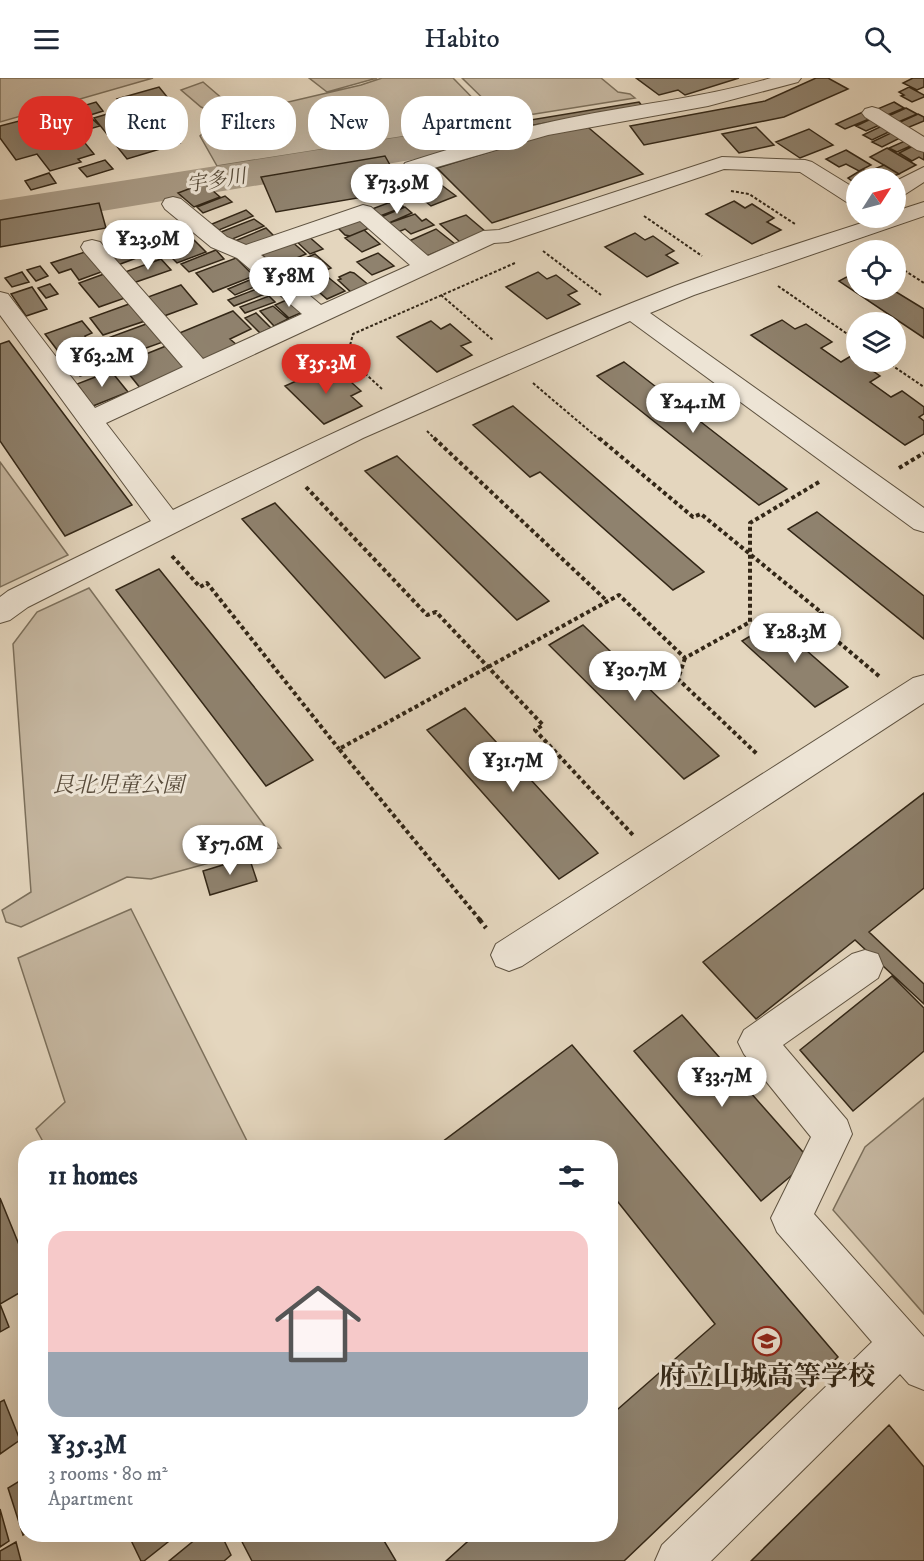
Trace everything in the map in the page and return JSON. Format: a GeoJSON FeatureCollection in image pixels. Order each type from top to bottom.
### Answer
{"type":"FeatureCollection","features":[{"type":"Feature","properties":{"kind":"street"},"geometry":{"type":"LineString","coordinates":[[414,168],[475,148],[566,125],[752,92],[791,78]]}},
{"type":"Feature","properties":{"kind":"street"},"geometry":{"type":"LineString","coordinates":[[872,113],[924,146]]}},
{"type":"Feature","properties":{"kind":"street"},"geometry":{"type":"LineString","coordinates":[[90,420],[491,236],[500,237],[722,163],[805,166],[846,192]]}},
{"type":"Feature","properties":{"kind":"street"},"geometry":{"type":"LineString","coordinates":[[906,184],[924,173]]}},
{"type":"Feature","properties":{"kind":"street"},"geometry":{"type":"LineString","coordinates":[[173,204],[219,242],[245,253],[318,315]]}},
{"type":"Feature","properties":{"kind":"street"},"geometry":{"type":"LineString","coordinates":[[906,214],[924,209]]}},
{"type":"Feature","properties":{"kind":"street"},"geometry":{"type":"LineString","coordinates":[[245,253],[363,212],[425,266]]}},
{"type":"Feature","properties":{"kind":"street"},"geometry":{"type":"LineString","coordinates":[[0,612],[18,599],[160,528],[405,410],[629,313],[864,228]]}},
{"type":"Feature","properties":{"kind":"street"},"geometry":{"type":"LineString","coordinates":[[92,247],[199,370]]}},
{"type":"Feature","properties":{"kind":"street"},"geometry":{"type":"LineString","coordinates":[[0,299],[90,420],[160,528]]}},
{"type":"Feature","properties":{"kind":"street"},"geometry":{"type":"LineString","coordinates":[[629,313],[924,522]]}},
{"type":"Feature","properties":{"kind":"street"},"geometry":{"type":"LineString","coordinates":[[509,955],[915,693]]}},
{"type":"Feature","properties":{"kind":"street"},"geometry":{"type":"LineString","coordinates":[[678,1561],[912,1356],[791,1218],[833,1134],[757,1042],[865,966]]}},
{"type":"Feature","properties":{"kind":"path"},"geometry":{"type":"LineString","coordinates":[[730,191],[750,194],[824,243]]}},
{"type":"Feature","properties":{"kind":"path"},"geometry":{"type":"LineString","coordinates":[[651,211],[641,214],[846,334]]}},
{"type":"Feature","properties":{"kind":"path"},"geometry":{"type":"LineString","coordinates":[[537,253],[552,246]]}},
{"type":"Feature","properties":{"kind":"path"},"geometry":{"type":"LineString","coordinates":[[542,250],[629,313]]}},
{"type":"Feature","properties":{"kind":"path"},"geometry":{"type":"LineString","coordinates":[[516,262],[353,334],[347,357],[607,602]]}},
{"type":"Feature","properties":{"kind":"path"},"geometry":{"type":"LineString","coordinates":[[906,272],[924,284]]}},
{"type":"Feature","properties":{"kind":"path"},"geometry":{"type":"LineString","coordinates":[[441,295],[515,363],[693,517],[701,514],[822,613],[811,619],[915,693]]}},
{"type":"Feature","properties":{"kind":"path"},"geometry":{"type":"LineString","coordinates":[[902,372],[924,387]]}},
{"type":"Feature","properties":{"kind":"path"},"geometry":{"type":"LineString","coordinates":[[896,470],[924,453]]}},
{"type":"Feature","properties":{"kind":"path"},"geometry":{"type":"LineString","coordinates":[[286,466],[427,615],[436,612],[486,668],[543,725],[535,730],[656,860]]}},
{"type":"Feature","properties":{"kind":"path"},"geometry":{"type":"LineString","coordinates":[[783,778],[678,679],[685,658],[750,622],[750,523],[827,477]]}},
{"type":"Feature","properties":{"kind":"path"},"geometry":{"type":"LineString","coordinates":[[160,528],[200,587],[207,583],[339,749],[509,955]]}},
{"type":"Feature","properties":{"kind":"path"},"geometry":{"type":"LineString","coordinates":[[339,749],[619,596],[685,658]]}},
{"type":"Feature","properties":{"kind":"green space"},"geometry":{"type":"Polygon","coordinates":[[[0,78],[153,78],[90,96],[18,96],[18,117],[0,122],[0,78]]]}},
{"type":"Feature","properties":{"kind":"green space"},"geometry":{"type":"Polygon","coordinates":[[[309,78],[377,78],[327,92],[309,78]]]}},
{"type":"Feature","properties":{"kind":"green space"},"geometry":{"type":"Polygon","coordinates":[[[382,78],[453,78],[471,96],[401,96],[401,137],[389,139],[389,96],[314,96],[382,78]]]}},
{"type":"Feature","properties":{"kind":"green space"},"geometry":{"type":"Polygon","coordinates":[[[462,78],[601,78],[618,92],[630,94],[635,98],[533,114],[533,96],[480,96],[462,78]]]}},
{"type":"Feature","properties":{"kind":"green space"},"geometry":{"type":"Polygon","coordinates":[[[203,82],[219,96],[200,96],[200,106],[181,90],[203,82]]]}},
{"type":"Feature","properties":{"kind":"green space"},"geometry":{"type":"Polygon","coordinates":[[[308,97],[308,150],[318,150],[217,166],[208,150],[296,150],[296,100],[308,97]]]}},
{"type":"Feature","properties":{"kind":"green space"},"geometry":{"type":"Polygon","coordinates":[[[0,462],[68,555],[0,587],[0,462]]]}},
{"type":"Feature","properties":{"kind":"green space","name":"艮北児童公園"},"geometry":{"type":"Polygon","coordinates":[[[89,588],[281,848],[249,852],[151,879],[127,877],[21,927],[6,922],[2,910],[31,892],[13,644],[37,612],[89,588]]]}},
{"type":"Feature","properties":{"kind":"green space"},"geometry":{"type":"Polygon","coordinates":[[[131,909],[246,1140],[42,1140],[36,1129],[65,1102],[18,958],[131,909]]]}},
{"type":"Feature","properties":{"kind":"green space"},"geometry":{"type":"Polygon","coordinates":[[[924,1098],[924,1314],[833,1210],[865,1147],[924,1098]]]}},
{"type":"Feature","properties":{"kind":"building"},"geometry":{"type":"Polygon","coordinates":[[[636,78],[739,78],[685,95],[678,90],[659,95],[636,78]]]}},
{"type":"Feature","properties":{"kind":"building"},"geometry":{"type":"Polygon","coordinates":[[[816,78],[828,78],[848,89],[784,117],[644,145],[630,126],[765,101],[816,78]]]}},
{"type":"Feature","properties":{"kind":"building"},"geometry":{"type":"Polygon","coordinates":[[[913,78],[924,78],[924,87],[917,90],[903,83],[913,78]]]}},
{"type":"Feature","properties":{"kind":"building"},"geometry":{"type":"Polygon","coordinates":[[[159,87],[166,96],[128,96],[159,87]]]}},
{"type":"Feature","properties":{"kind":"building"},"geometry":{"type":"Polygon","coordinates":[[[909,87],[924,97],[912,102],[901,96],[904,95],[899,92],[909,87]]]}},
{"type":"Feature","properties":{"kind":"building"},"geometry":{"type":"Polygon","coordinates":[[[96,102],[103,111],[93,114],[93,103],[96,102]]]}},
{"type":"Feature","properties":{"kind":"building"},"geometry":{"type":"Polygon","coordinates":[[[639,102],[643,107],[533,125],[533,120],[639,102]]]}},
{"type":"Feature","properties":{"kind":"building"},"geometry":{"type":"Polygon","coordinates":[[[894,102],[904,108],[885,116],[875,110],[894,102]]]}},
{"type":"Feature","properties":{"kind":"building"},"geometry":{"type":"Polygon","coordinates":[[[906,108],[917,114],[896,123],[886,117],[906,108]]]}},
{"type":"Feature","properties":{"kind":"building"},"geometry":{"type":"Polygon","coordinates":[[[865,111],[874,117],[845,129],[836,124],[865,111]]]}},
{"type":"Feature","properties":{"kind":"building"},"geometry":{"type":"Polygon","coordinates":[[[918,114],[924,117],[924,121],[907,128],[898,123],[918,114]]]}},
{"type":"Feature","properties":{"kind":"building"},"geometry":{"type":"Polygon","coordinates":[[[105,115],[105,132],[94,118],[105,115]]]}},
{"type":"Feature","properties":{"kind":"building"},"geometry":{"type":"Polygon","coordinates":[[[875,117],[884,123],[866,131],[856,126],[875,117]]]}},
{"type":"Feature","properties":{"kind":"building"},"geometry":{"type":"Polygon","coordinates":[[[93,120],[100,126],[93,128],[93,120]]]}},
{"type":"Feature","properties":{"kind":"building"},"geometry":{"type":"Polygon","coordinates":[[[18,121],[18,150],[91,150],[94,154],[78,159],[81,162],[50,171],[37,154],[16,160],[0,138],[0,126],[18,121]]]}},
{"type":"Feature","properties":{"kind":"building"},"geometry":{"type":"Polygon","coordinates":[[[583,123],[643,174],[492,223],[437,168],[495,150],[533,150],[533,138],[583,123]]]}},
{"type":"Feature","properties":{"kind":"building"},"geometry":{"type":"Polygon","coordinates":[[[886,124],[895,129],[872,140],[863,135],[886,124]]]}},
{"type":"Feature","properties":{"kind":"building"},"geometry":{"type":"Polygon","coordinates":[[[756,127],[774,145],[739,153],[722,134],[756,127]]]}},
{"type":"Feature","properties":{"kind":"building"},"geometry":{"type":"Polygon","coordinates":[[[809,129],[833,145],[800,158],[776,142],[809,129]]]}},
{"type":"Feature","properties":{"kind":"building"},"geometry":{"type":"Polygon","coordinates":[[[897,130],[906,135],[882,147],[872,142],[897,130]]]}},
{"type":"Feature","properties":{"kind":"building"},"geometry":{"type":"Polygon","coordinates":[[[907,140],[915,144],[897,152],[889,148],[907,140]]]}},
{"type":"Feature","properties":{"kind":"building"},"geometry":{"type":"Polygon","coordinates":[[[915,145],[924,150],[924,160],[919,157],[912,161],[899,153],[915,145]]]}},
{"type":"Feature","properties":{"kind":"building"},"geometry":{"type":"Polygon","coordinates":[[[887,148],[916,165],[906,170],[906,168],[889,168],[870,157],[887,148]]]}},
{"type":"Feature","properties":{"kind":"building"},"geometry":{"type":"Polygon","coordinates":[[[120,150],[157,150],[127,159],[120,150]]]}},
{"type":"Feature","properties":{"kind":"building"},"geometry":{"type":"Polygon","coordinates":[[[846,150],[871,165],[865,168],[853,168],[846,164],[839,167],[826,159],[846,150]]]}},
{"type":"Feature","properties":{"kind":"building"},"geometry":{"type":"Polygon","coordinates":[[[385,156],[404,190],[276,212],[261,177],[385,156]]]}},
{"type":"Feature","properties":{"kind":"building"},"geometry":{"type":"Polygon","coordinates":[[[105,160],[113,169],[87,177],[79,168],[105,160]]]}},
{"type":"Feature","properties":{"kind":"building"},"geometry":{"type":"Polygon","coordinates":[[[49,173],[56,183],[31,190],[25,181],[49,173]]]}},
{"type":"Feature","properties":{"kind":"building"},"geometry":{"type":"Polygon","coordinates":[[[204,183],[220,197],[194,207],[178,193],[204,183]]]}},
{"type":"Feature","properties":{"kind":"building"},"geometry":{"type":"Polygon","coordinates":[[[440,184],[456,196],[431,206],[416,194],[440,184]]]}},
{"type":"Feature","properties":{"kind":"building"},"geometry":{"type":"Polygon","coordinates":[[[225,196],[232,202],[203,213],[197,207],[225,196]]]}},
{"type":"Feature","properties":{"kind":"building"},"geometry":{"type":"Polygon","coordinates":[[[396,200],[404,207],[380,216],[372,209],[396,200]]]}},
{"type":"Feature","properties":{"kind":"building"},"geometry":{"type":"Polygon","coordinates":[[[734,201],[745,208],[752,204],[774,218],[767,222],[781,230],[752,244],[706,214],[734,201]]]}},
{"type":"Feature","properties":{"kind":"building"},"geometry":{"type":"Polygon","coordinates":[[[99,203],[106,228],[0,247],[0,220],[99,203]]]}},
{"type":"Feature","properties":{"kind":"building"},"geometry":{"type":"Polygon","coordinates":[[[405,207],[412,213],[389,223],[381,217],[405,207]]]}},
{"type":"Feature","properties":{"kind":"building"},"geometry":{"type":"Polygon","coordinates":[[[246,210],[253,216],[219,230],[212,224],[246,210]]]}},
{"type":"Feature","properties":{"kind":"building"},"geometry":{"type":"Polygon","coordinates":[[[415,214],[422,221],[426,219],[434,225],[411,234],[405,229],[398,232],[389,223],[415,214]]]}},
{"type":"Feature","properties":{"kind":"building"},"geometry":{"type":"Polygon","coordinates":[[[466,215],[486,232],[460,242],[440,224],[466,215]]]}},
{"type":"Feature","properties":{"kind":"building"},"geometry":{"type":"Polygon","coordinates":[[[361,216],[374,226],[350,236],[345,235],[336,226],[361,216]]]}},
{"type":"Feature","properties":{"kind":"building"},"geometry":{"type":"Polygon","coordinates":[[[254,219],[264,226],[230,240],[221,232],[254,219]]]}},
{"type":"Feature","properties":{"kind":"building"},"geometry":{"type":"Polygon","coordinates":[[[266,228],[275,237],[245,249],[235,241],[266,228]]]}},
{"type":"Feature","properties":{"kind":"building"},"geometry":{"type":"Polygon","coordinates":[[[183,229],[206,252],[177,263],[154,240],[183,229]]]}},
{"type":"Feature","properties":{"kind":"building"},"geometry":{"type":"Polygon","coordinates":[[[436,229],[455,244],[427,256],[409,241],[436,229]]]}},
{"type":"Feature","properties":{"kind":"building"},"geometry":{"type":"Polygon","coordinates":[[[364,230],[380,244],[362,252],[345,238],[364,230]]]}},
{"type":"Feature","properties":{"kind":"building"},"geometry":{"type":"Polygon","coordinates":[[[635,233],[645,240],[653,236],[674,251],[666,255],[678,263],[647,277],[605,247],[635,233]]]}},
{"type":"Feature","properties":{"kind":"building"},"geometry":{"type":"Polygon","coordinates":[[[307,235],[323,249],[310,254],[295,240],[307,235]]]}},
{"type":"Feature","properties":{"kind":"building"},"geometry":{"type":"Polygon","coordinates":[[[290,240],[306,254],[280,265],[273,259],[269,261],[259,252],[290,240]]]}},
{"type":"Feature","properties":{"kind":"building"},"geometry":{"type":"Polygon","coordinates":[[[146,242],[155,251],[115,266],[106,256],[146,242]]]}},
{"type":"Feature","properties":{"kind":"building"},"geometry":{"type":"Polygon","coordinates":[[[216,250],[224,259],[189,272],[181,264],[216,250]]]}},
{"type":"Feature","properties":{"kind":"building"},"geometry":{"type":"Polygon","coordinates":[[[88,251],[104,271],[79,280],[71,269],[59,273],[51,263],[88,251]]]}},
{"type":"Feature","properties":{"kind":"building"},"geometry":{"type":"Polygon","coordinates":[[[378,253],[394,266],[372,275],[357,262],[378,253]]]}},
{"type":"Feature","properties":{"kind":"building"},"geometry":{"type":"Polygon","coordinates":[[[315,254],[331,268],[303,280],[287,266],[315,254]]]}},
{"type":"Feature","properties":{"kind":"building"},"geometry":{"type":"Polygon","coordinates":[[[236,258],[254,276],[213,292],[196,273],[236,258]]]}},
{"type":"Feature","properties":{"kind":"building"},"geometry":{"type":"Polygon","coordinates":[[[161,259],[171,270],[133,283],[125,272],[161,259]]]}},
{"type":"Feature","properties":{"kind":"building"},"geometry":{"type":"Polygon","coordinates":[[[40,266],[48,276],[36,281],[27,270],[40,266]]]}},
{"type":"Feature","properties":{"kind":"building"},"geometry":{"type":"Polygon","coordinates":[[[22,272],[29,282],[12,287],[5,278],[22,272]]]}},
{"type":"Feature","properties":{"kind":"building"},"geometry":{"type":"Polygon","coordinates":[[[350,272],[370,286],[353,294],[338,280],[341,279],[339,277],[350,272]]]}},
{"type":"Feature","properties":{"kind":"building"},"geometry":{"type":"Polygon","coordinates":[[[538,272],[547,279],[556,275],[577,291],[568,295],[580,304],[547,319],[506,287],[538,272]]]}},
{"type":"Feature","properties":{"kind":"building"},"geometry":{"type":"Polygon","coordinates":[[[104,274],[125,298],[99,307],[79,283],[104,274]]]}},
{"type":"Feature","properties":{"kind":"building"},"geometry":{"type":"Polygon","coordinates":[[[257,277],[264,283],[235,295],[228,289],[257,277]]]}},
{"type":"Feature","properties":{"kind":"building"},"geometry":{"type":"Polygon","coordinates":[[[846,277],[846,286],[839,281],[846,277]]]}},
{"type":"Feature","properties":{"kind":"building"},"geometry":{"type":"Polygon","coordinates":[[[329,278],[345,291],[327,299],[312,286],[329,278]]]}},
{"type":"Feature","properties":{"kind":"building"},"geometry":{"type":"Polygon","coordinates":[[[272,283],[278,289],[234,306],[228,300],[272,283]]]}},
{"type":"Feature","properties":{"kind":"building"},"geometry":{"type":"Polygon","coordinates":[[[50,284],[58,294],[46,298],[38,288],[50,284]]]}},
{"type":"Feature","properties":{"kind":"building"},"geometry":{"type":"Polygon","coordinates":[[[181,285],[197,304],[164,316],[148,297],[181,285]]]}},
{"type":"Feature","properties":{"kind":"building"},"geometry":{"type":"Polygon","coordinates":[[[32,287],[47,309],[26,316],[11,294],[32,287]]]}},
{"type":"Feature","properties":{"kind":"building"},"geometry":{"type":"Polygon","coordinates":[[[269,296],[275,302],[245,313],[240,307],[269,296]]]}},
{"type":"Feature","properties":{"kind":"building"},"geometry":{"type":"Polygon","coordinates":[[[906,298],[924,309],[924,338],[906,326],[906,312],[885,312],[867,300],[906,300],[906,298]]]}},
{"type":"Feature","properties":{"kind":"building"},"geometry":{"type":"Polygon","coordinates":[[[289,299],[303,312],[289,318],[275,305],[289,299]]]}},
{"type":"Feature","properties":{"kind":"building"},"geometry":{"type":"Polygon","coordinates":[[[132,303],[145,321],[103,335],[90,318],[132,303]]]}},
{"type":"Feature","properties":{"kind":"building"},"geometry":{"type":"Polygon","coordinates":[[[273,306],[288,319],[274,326],[260,311],[273,306]]]}},
{"type":"Feature","properties":{"kind":"building"},"geometry":{"type":"Polygon","coordinates":[[[233,311],[251,329],[230,339],[238,346],[201,361],[177,334],[233,311]]]}},
{"type":"Feature","properties":{"kind":"building"},"geometry":{"type":"Polygon","coordinates":[[[256,313],[271,328],[260,333],[245,318],[256,313]]]}},
{"type":"Feature","properties":{"kind":"building"},"geometry":{"type":"Polygon","coordinates":[[[782,320],[795,329],[806,324],[832,342],[821,348],[841,362],[846,359],[846,372],[874,372],[880,376],[870,382],[891,397],[902,391],[924,407],[924,414],[919,417],[924,421],[924,434],[905,445],[751,335],[782,320]]]}},
{"type":"Feature","properties":{"kind":"building"},"geometry":{"type":"Polygon","coordinates":[[[82,321],[92,333],[85,336],[88,341],[58,351],[45,334],[82,321]]]}},
{"type":"Feature","properties":{"kind":"building"},"geometry":{"type":"Polygon","coordinates":[[[431,321],[441,329],[450,324],[471,342],[461,346],[472,355],[437,372],[397,337],[431,321]]]}},
{"type":"Feature","properties":{"kind":"building"},"geometry":{"type":"Polygon","coordinates":[[[149,323],[163,342],[118,358],[105,339],[149,323]]]}},
{"type":"Feature","properties":{"kind":"building"},"geometry":{"type":"Polygon","coordinates":[[[9,341],[132,505],[65,536],[0,441],[0,344],[9,341]]]}},
{"type":"Feature","properties":{"kind":"building"},"geometry":{"type":"Polygon","coordinates":[[[93,344],[109,366],[80,376],[65,354],[93,344]]]}},
{"type":"Feature","properties":{"kind":"building"},"geometry":{"type":"Polygon","coordinates":[[[166,346],[187,370],[141,389],[121,364],[166,346]]]}},
{"type":"Feature","properties":{"kind":"building"},"geometry":{"type":"Polygon","coordinates":[[[624,362],[787,489],[759,505],[597,376],[624,362]]]}},
{"type":"Feature","properties":{"kind":"building"},"geometry":{"type":"Polygon","coordinates":[[[323,369],[331,377],[341,373],[361,391],[351,396],[362,406],[324,424],[285,386],[323,369]]]}},
{"type":"Feature","properties":{"kind":"building"},"geometry":{"type":"Polygon","coordinates":[[[111,371],[128,392],[93,406],[77,384],[111,371]]]}},
{"type":"Feature","properties":{"kind":"building"},"geometry":{"type":"Polygon","coordinates":[[[513,406],[704,572],[673,590],[540,472],[530,477],[473,425],[513,406]]]}},
{"type":"Feature","properties":{"kind":"building"},"geometry":{"type":"Polygon","coordinates":[[[397,456],[549,601],[517,620],[365,471],[397,456]]]}},
{"type":"Feature","properties":{"kind":"building"},"geometry":{"type":"Polygon","coordinates":[[[275,503],[420,658],[385,678],[242,519],[275,503]]]}},
{"type":"Feature","properties":{"kind":"building"},"geometry":{"type":"Polygon","coordinates":[[[817,512],[924,596],[924,639],[788,529],[817,512]]]}},
{"type":"Feature","properties":{"kind":"building"},"geometry":{"type":"Polygon","coordinates":[[[159,569],[313,760],[266,786],[116,590],[159,569]]]}},
{"type":"Feature","properties":{"kind":"building"},"geometry":{"type":"Polygon","coordinates":[[[774,622],[848,687],[815,707],[742,641],[774,622]]]}},
{"type":"Feature","properties":{"kind":"building"},"geometry":{"type":"Polygon","coordinates":[[[583,625],[719,756],[684,779],[549,645],[583,625]]]}},
{"type":"Feature","properties":{"kind":"building"},"geometry":{"type":"Polygon","coordinates":[[[465,708],[598,853],[559,879],[427,730],[465,708]]]}},
{"type":"Feature","properties":{"kind":"building"},"geometry":{"type":"Polygon","coordinates":[[[924,793],[924,888],[869,932],[924,984],[924,1004],[855,940],[756,1019],[703,962],[924,793]]]}},
{"type":"Feature","properties":{"kind":"building"},"geometry":{"type":"Polygon","coordinates":[[[249,857],[257,881],[210,895],[203,871],[249,857]]]}},
{"type":"Feature","properties":{"kind":"building"},"geometry":{"type":"Polygon","coordinates":[[[892,976],[924,1008],[924,1051],[853,1111],[800,1050],[892,976]]]}},
{"type":"Feature","properties":{"kind":"building"},"geometry":{"type":"Polygon","coordinates":[[[682,1015],[810,1160],[761,1201],[634,1051],[682,1015]]]}},
{"type":"Feature","properties":{"kind":"building"},"geometry":{"type":"Polygon","coordinates":[[[572,1045],[838,1357],[624,1561],[446,1561],[467,1542],[618,1542],[618,1409],[715,1324],[618,1202],[618,1140],[445,1140],[572,1045]]]}},
{"type":"Feature","properties":{"kind":"building"},"geometry":{"type":"Polygon","coordinates":[[[0,1198],[18,1242],[18,1294],[0,1304],[0,1198]]]}},
{"type":"Feature","properties":{"kind":"building"},"geometry":{"type":"Polygon","coordinates":[[[0,1304],[9,1327],[0,1332],[0,1304]]]}},
{"type":"Feature","properties":{"kind":"building"},"geometry":{"type":"Polygon","coordinates":[[[4,1400],[18,1435],[18,1441],[0,1454],[0,1402],[4,1400]]]}},
{"type":"Feature","properties":{"kind":"building"},"geometry":{"type":"Polygon","coordinates":[[[889,1425],[924,1467],[924,1561],[751,1561],[889,1425]]]}},
{"type":"Feature","properties":{"kind":"building"},"geometry":{"type":"Polygon","coordinates":[[[18,1482],[18,1519],[8,1488],[18,1482]]]}},
{"type":"Feature","properties":{"kind":"building"},"geometry":{"type":"Polygon","coordinates":[[[0,1509],[9,1541],[0,1547],[0,1509]]]}},
{"type":"Feature","properties":{"kind":"building"},"geometry":{"type":"Polygon","coordinates":[[[16,1542],[21,1561],[0,1561],[0,1551],[16,1542]]]}},
{"type":"Feature","properties":{"kind":"building"},"geometry":{"type":"Polygon","coordinates":[[[132,1542],[168,1542],[144,1561],[141,1561],[132,1542]]]}},
{"type":"Feature","properties":{"kind":"building"},"geometry":{"type":"Polygon","coordinates":[[[192,1542],[225,1542],[231,1555],[224,1561],[169,1561],[192,1542]]]}},
{"type":"Feature","properties":{"kind":"building"},"geometry":{"type":"Polygon","coordinates":[[[242,1542],[385,1542],[396,1561],[252,1561],[242,1542]]]}},
{"type":"Feature","properties":{"kind":"waterway","name":"宇多川"},"geometry":{"type":"LineString","coordinates":[[0,214],[401,150]]}},
{"type":"Feature","properties":{"kind":"place","name":"府立山城高等学校"},"geometry":{"type":"Point","coordinates":[767,1341]}}]}
